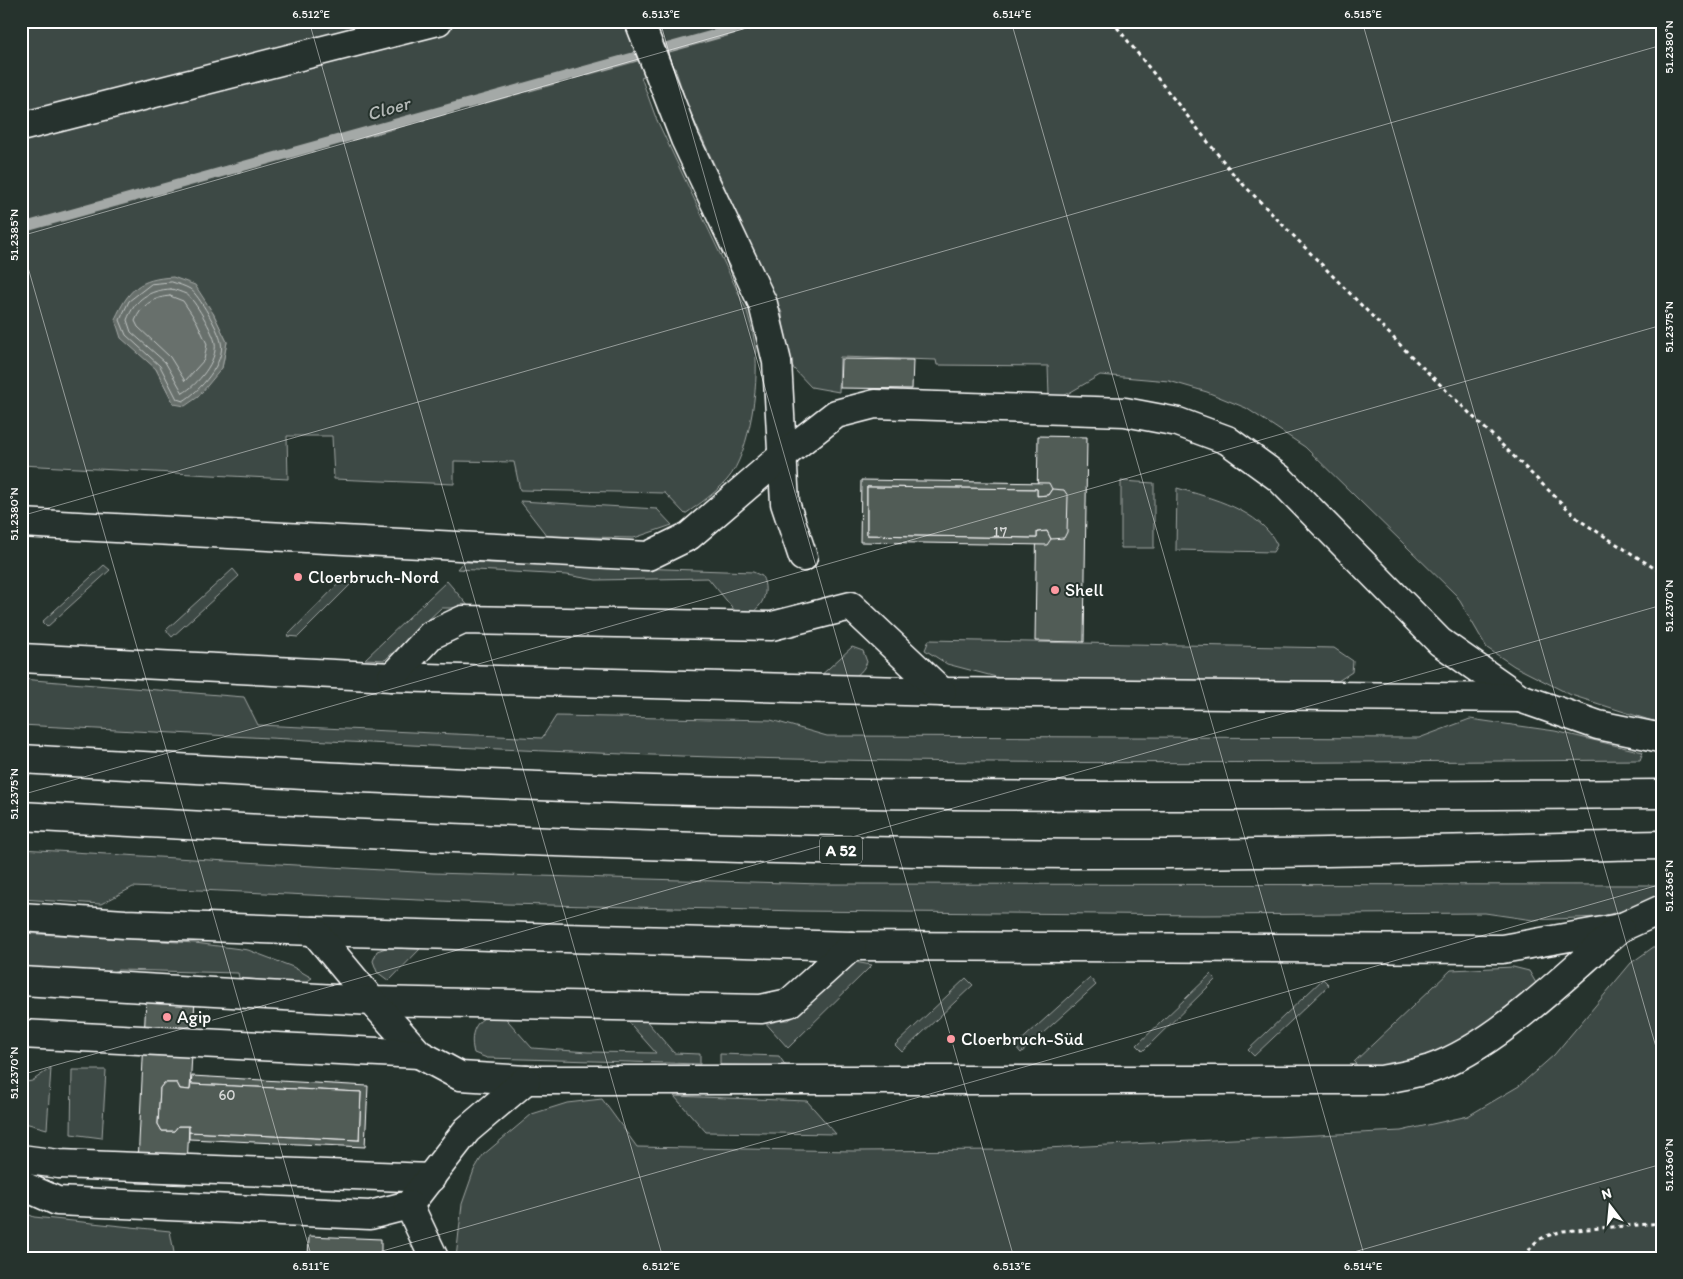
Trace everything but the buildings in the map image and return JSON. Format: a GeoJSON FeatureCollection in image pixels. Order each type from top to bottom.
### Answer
{"type":"FeatureCollection","features":[{"type":"Feature","properties":{"kind":"main road"},"geometry":{"type":"LineString","coordinates":[[21,127],[438,21]]}},
{"type":"Feature","properties":{"kind":"main road"},"geometry":{"type":"LineString","coordinates":[[639,21],[685,139],[763,304],[777,362],[785,503],[804,557]]}},
{"type":"Feature","properties":{"kind":"main road"},"geometry":{"type":"LineString","coordinates":[[21,524],[648,556],[689,536],[782,456],[836,414],[875,404],[1125,412],[1178,422],[1227,440],[1279,478],[1440,642],[1520,698],[1598,725],[1657,738]]}},
{"type":"Feature","properties":{"kind":"main road"},"geometry":{"type":"LineString","coordinates":[[392,678],[431,635],[463,620],[772,626],[851,606],[942,692]]}},
{"type":"Feature","properties":{"kind":"main road"},"geometry":{"type":"LineString","coordinates":[[21,658],[392,678],[942,692],[1520,698]]}},
{"type":"Feature","properties":{"kind":"main road"},"geometry":{"type":"LineString","coordinates":[[21,759],[325,776],[735,792],[1142,797],[1662,794]]}},
{"type":"Feature","properties":{"kind":"main road","name":"A 52"},"geometry":{"type":"LineString","coordinates":[[21,816],[335,834],[751,848],[1135,854],[1662,844]]}},
{"type":"Feature","properties":{"kind":"main road"},"geometry":{"type":"LineString","coordinates":[[21,917],[125,924],[314,931],[852,946],[1502,949],[1620,928],[1662,909]]}},
{"type":"Feature","properties":{"kind":"main road"},"geometry":{"type":"LineString","coordinates":[[314,931],[419,1054],[460,1076],[526,1080],[1381,1080],[1430,1069],[1477,1046],[1532,1003],[1620,928]]}},
{"type":"Feature","properties":{"kind":"main road"},"geometry":{"type":"LineString","coordinates":[[21,981],[372,1001],[760,1009],[789,1003],[852,946]]}},
{"type":"Feature","properties":{"kind":"main road"},"geometry":{"type":"LineString","coordinates":[[21,1034],[419,1054]]}},
{"type":"Feature","properties":{"kind":"main road"},"geometry":{"type":"LineString","coordinates":[[21,1185],[57,1200],[370,1215],[409,1205],[432,1178],[467,1130],[526,1080]]}},
{"type":"Feature","properties":{"kind":"main road"},"geometry":{"type":"LineString","coordinates":[[21,1159],[59,1164],[432,1178]]}},
{"type":"Feature","properties":{"kind":"main road"},"geometry":{"type":"LineString","coordinates":[[409,1205],[434,1258]]}},
{"type":"Feature","properties":{"kind":"path"},"geometry":{"type":"LineString","coordinates":[[1112,21],[1235,176],[1415,360],[1579,520],[1662,573]]}},
{"type":"Feature","properties":{"kind":"path"},"geometry":{"type":"LineString","coordinates":[[1526,1258],[1530,1246],[1547,1235],[1563,1231],[1662,1223]]}},
{"type":"Feature","properties":{"kind":"shaded area"},"geometry":{"type":"Polygon","coordinates":[[[21,21],[393,21],[21,115],[21,21]]]}},
{"type":"Feature","properties":{"kind":"shaded area"},"geometry":{"type":"Polygon","coordinates":[[[468,21],[615,21],[622,27],[643,21],[1662,21],[1662,724],[1571,695],[1514,666],[1487,648],[1457,596],[1305,447],[1246,408],[1207,392],[1169,381],[1100,375],[1062,397],[1049,396],[1048,366],[937,365],[936,360],[840,357],[839,392],[811,387],[794,369],[785,350],[782,313],[687,105],[675,68],[641,77],[656,118],[747,311],[756,355],[755,393],[752,413],[748,433],[735,468],[727,480],[685,514],[665,493],[520,490],[514,462],[454,461],[454,484],[334,479],[332,436],[287,436],[288,479],[21,465],[21,135],[468,21]],[[213,313],[156,369],[174,404],[222,368],[227,342],[213,313]]]}},
{"type":"Feature","properties":{"kind":"shaded area"},"geometry":{"type":"Polygon","coordinates":[[[1121,481],[1154,483],[1154,548],[1121,548],[1121,481]]]}},
{"type":"Feature","properties":{"kind":"shaded area"},"geometry":{"type":"Polygon","coordinates":[[[1177,488],[1219,501],[1247,514],[1270,533],[1277,545],[1273,552],[1176,550],[1177,488]]]}},
{"type":"Feature","properties":{"kind":"shaded area"},"geometry":{"type":"Polygon","coordinates":[[[520,501],[657,509],[672,525],[634,538],[547,536],[520,501]]]}},
{"type":"Feature","properties":{"kind":"shaded area"},"geometry":{"type":"Polygon","coordinates":[[[463,562],[753,572],[762,576],[765,590],[762,602],[758,607],[753,612],[740,617],[708,578],[596,580],[567,575],[457,569],[463,562]]]}},
{"type":"Feature","properties":{"kind":"shaded area"},"geometry":{"type":"Polygon","coordinates":[[[104,565],[110,570],[47,627],[42,622],[104,565]]]}},
{"type":"Feature","properties":{"kind":"shaded area"},"geometry":{"type":"Polygon","coordinates":[[[233,569],[239,576],[172,637],[166,630],[233,569]]]}},
{"type":"Feature","properties":{"kind":"shaded area"},"geometry":{"type":"Polygon","coordinates":[[[344,578],[356,579],[298,637],[287,636],[344,578]]]}},
{"type":"Feature","properties":{"kind":"shaded area"},"geometry":{"type":"Polygon","coordinates":[[[447,581],[470,608],[441,608],[385,660],[365,659],[447,581]]]}},
{"type":"Feature","properties":{"kind":"shaded area"},"geometry":{"type":"Polygon","coordinates":[[[929,640],[1334,648],[1353,661],[1352,672],[1338,681],[1004,679],[947,664],[925,650],[929,640]]]}},
{"type":"Feature","properties":{"kind":"shaded area"},"geometry":{"type":"Polygon","coordinates":[[[852,647],[863,651],[867,662],[858,674],[847,679],[818,678],[852,647]]]}},
{"type":"Feature","properties":{"kind":"shaded area"},"geometry":{"type":"Polygon","coordinates":[[[21,679],[244,697],[258,725],[542,738],[556,716],[771,720],[827,736],[1419,738],[1470,719],[1555,731],[1643,752],[1640,760],[944,762],[712,757],[453,747],[21,725],[21,679]]]}},
{"type":"Feature","properties":{"kind":"shaded area"},"geometry":{"type":"Polygon","coordinates":[[[21,849],[433,873],[822,884],[1662,885],[1662,895],[1638,907],[1598,917],[1533,920],[1485,913],[1203,915],[800,911],[507,904],[133,887],[101,904],[21,899],[21,849]]]}},
{"type":"Feature","properties":{"kind":"shaded area"},"geometry":{"type":"Polygon","coordinates":[[[21,933],[195,943],[248,950],[293,967],[312,978],[303,984],[239,978],[238,973],[118,970],[103,975],[21,970],[21,933]]]}},
{"type":"Feature","properties":{"kind":"shaded area"},"geometry":{"type":"Polygon","coordinates":[[[1662,941],[1662,1258],[456,1258],[462,1204],[474,1170],[483,1155],[532,1114],[567,1103],[602,1099],[637,1147],[854,1151],[1004,1150],[1401,1131],[1468,1116],[1519,1086],[1554,1055],[1631,963],[1662,941]]]}},
{"type":"Feature","properties":{"kind":"shaded area"},"geometry":{"type":"Polygon","coordinates":[[[386,948],[420,949],[389,981],[377,972],[373,961],[377,951],[386,948]]]}},
{"type":"Feature","properties":{"kind":"shaded area"},"geometry":{"type":"Polygon","coordinates":[[[854,962],[872,965],[788,1048],[763,1020],[789,1020],[854,962]]]}},
{"type":"Feature","properties":{"kind":"shaded area"},"geometry":{"type":"Polygon","coordinates":[[[1513,967],[1529,971],[1536,983],[1531,994],[1441,1054],[1404,1064],[1361,1070],[1354,1062],[1451,970],[1513,967]]]}},
{"type":"Feature","properties":{"kind":"shaded area"},"geometry":{"type":"Polygon","coordinates":[[[1211,974],[1216,979],[1143,1051],[1137,1045],[1211,974]]]}},
{"type":"Feature","properties":{"kind":"shaded area"},"geometry":{"type":"Polygon","coordinates":[[[966,978],[973,985],[902,1052],[895,1045],[966,978]]]}},
{"type":"Feature","properties":{"kind":"shaded area"},"geometry":{"type":"Polygon","coordinates":[[[1090,978],[1096,985],[1021,1053],[1015,1046],[1090,978]]]}},
{"type":"Feature","properties":{"kind":"shaded area"},"geometry":{"type":"Polygon","coordinates":[[[1323,979],[1329,985],[1254,1056],[1248,1050],[1323,979]]]}},
{"type":"Feature","properties":{"kind":"shaded area"},"geometry":{"type":"Polygon","coordinates":[[[501,1013],[532,1048],[588,1052],[656,1053],[625,1018],[643,1017],[674,1053],[700,1054],[700,1064],[487,1058],[474,1053],[472,1037],[477,1025],[486,1017],[501,1013]]]}},
{"type":"Feature","properties":{"kind":"shaded area"},"geometry":{"type":"Polygon","coordinates":[[[720,1054],[779,1056],[786,1066],[720,1065],[720,1054]]]}},
{"type":"Feature","properties":{"kind":"shaded area"},"geometry":{"type":"Polygon","coordinates":[[[51,1068],[47,1129],[21,1122],[21,1083],[32,1081],[51,1068]]]}},
{"type":"Feature","properties":{"kind":"shaded area"},"geometry":{"type":"Polygon","coordinates":[[[72,1070],[106,1070],[102,1138],[71,1134],[72,1070]]]}},
{"type":"Feature","properties":{"kind":"shaded area"},"geometry":{"type":"Polygon","coordinates":[[[674,1096],[807,1101],[836,1134],[706,1132],[674,1096]]]}},
{"type":"Feature","properties":{"kind":"shaded area"},"geometry":{"type":"Polygon","coordinates":[[[21,1211],[34,1217],[170,1231],[175,1258],[21,1258],[21,1211]]]}},
{"type":"Feature","properties":{"kind":"water"},"geometry":{"type":"Polygon","coordinates":[[[173,277],[195,285],[213,313],[227,342],[222,368],[198,397],[185,406],[174,404],[156,369],[121,338],[115,319],[125,300],[136,287],[152,280],[173,277]]]}},
{"type":"Feature","properties":{"kind":"waterway","name":"Cloer"},"geometry":{"type":"LineString","coordinates":[[21,228],[764,21]]}},
{"type":"Feature","properties":{"kind":"place","name":"Cloerbruch-Nord"},"geometry":{"type":"Point","coordinates":[298,577]}},
{"type":"Feature","properties":{"kind":"place","name":"Shell"},"geometry":{"type":"Point","coordinates":[1055,590]}},
{"type":"Feature","properties":{"kind":"place","name":"Agip"},"geometry":{"type":"Point","coordinates":[167,1017]}},
{"type":"Feature","properties":{"kind":"place","name":"Cloerbruch-Süd"},"geometry":{"type":"Point","coordinates":[951,1039]}}]}
